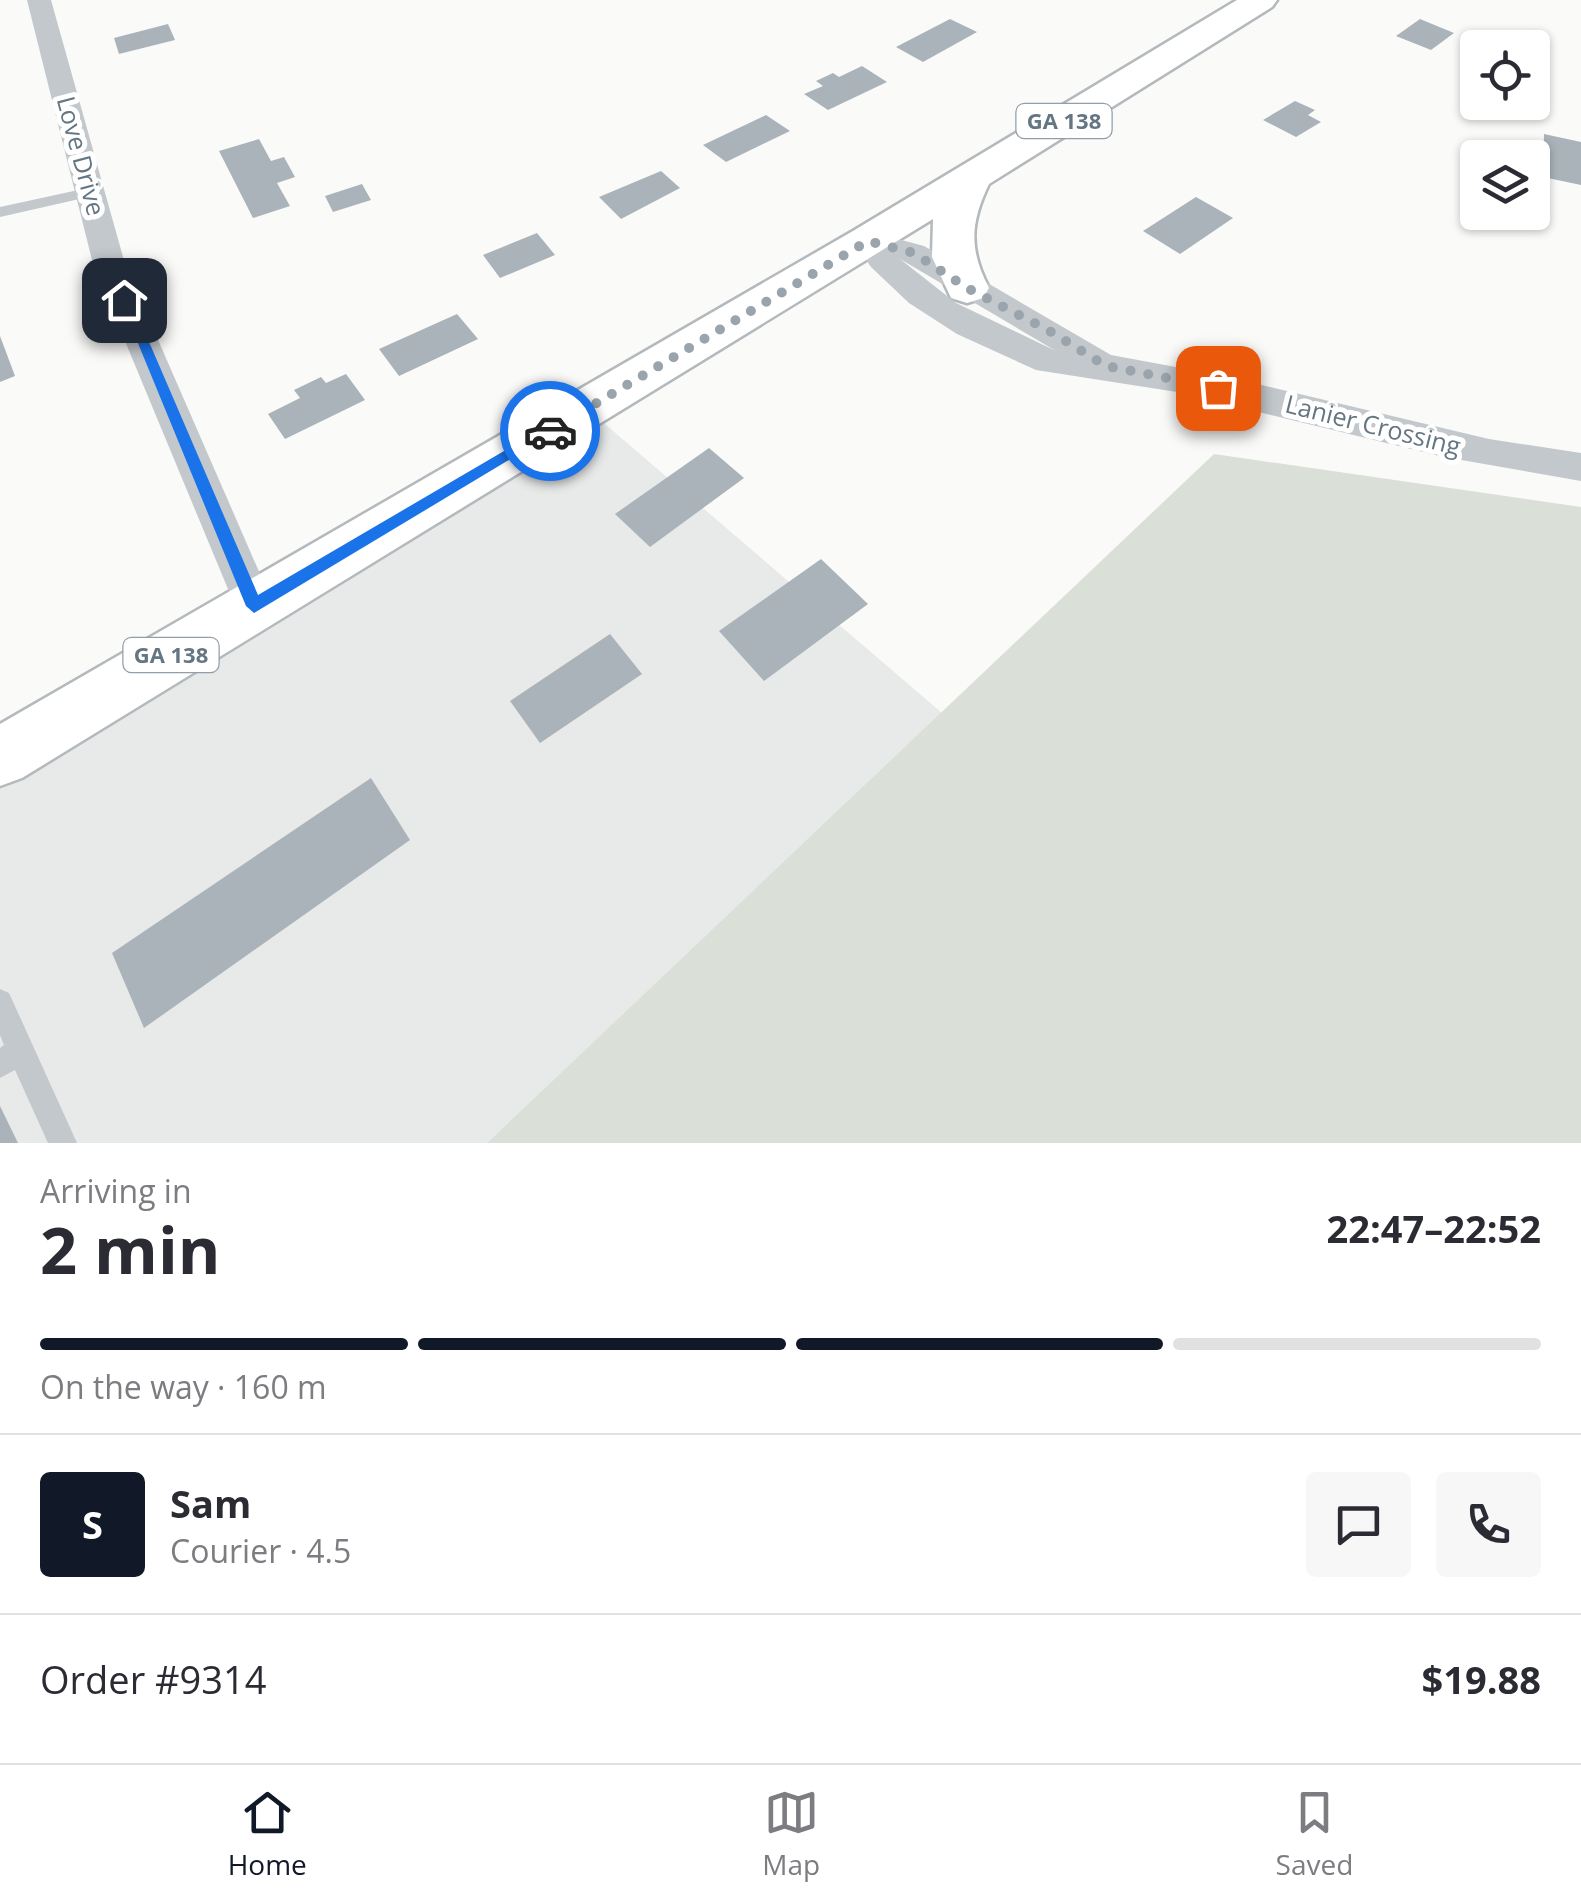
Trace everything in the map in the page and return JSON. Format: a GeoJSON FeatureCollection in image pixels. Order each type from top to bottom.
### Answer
{"type":"FeatureCollection","features":[{"type":"Feature","properties":{"kind":"highway","name":"GA 138"},"geometry":{"type":"LineString","coordinates":[[0,756],[250,596],[868,241],[1260,0]]}},
{"type":"Feature","properties":{"kind":"highway"},"geometry":{"type":"LineString","coordinates":[[967,288],[956,269],[949,236],[952,218],[973,176]]}},
{"type":"Feature","properties":{"kind":"street","name":"Love Drive"},"geometry":{"type":"LineString","coordinates":[[41,0],[109,264],[250,596]]}},
{"type":"Feature","properties":{"kind":"street","name":"Lanier Crossing"},"geometry":{"type":"LineString","coordinates":[[868,241],[914,253],[967,288],[1048,330],[1106,366]]}},
{"type":"Feature","properties":{"kind":"street","name":"Lanier Crossing"},"geometry":{"type":"LineString","coordinates":[[868,241],[881,264],[988,337],[1046,361],[1106,366],[1218,388],[1525,462],[1581,467]]}},
{"type":"Feature","properties":{"kind":"lane"},"geometry":{"type":"LineString","coordinates":[[0,212],[92,192]]}},
{"type":"Feature","properties":{"kind":"lane"},"geometry":{"type":"LineString","coordinates":[[0,1002],[10,1058],[62,1143]]}},
{"type":"Feature","properties":{"kind":"shaded area"},"geometry":{"type":"Polygon","coordinates":[[[577,400],[942,713],[487,1143],[0,1143],[0,747],[577,400]]]}},
{"type":"Feature","properties":{"kind":"shaded area"},"geometry":{"type":"Polygon","coordinates":[[[1214,454],[1581,507],[1581,1143],[487,1143],[1214,454]]]}},
{"type":"Feature","properties":{"kind":"building"},"geometry":{"type":"Polygon","coordinates":[[[950,19],[977,32],[923,62],[896,47],[950,19]]]}},
{"type":"Feature","properties":{"kind":"building"},"geometry":{"type":"Polygon","coordinates":[[[1420,19],[1454,33],[1431,50],[1396,36],[1420,19]]]}},
{"type":"Feature","properties":{"kind":"building"},"geometry":{"type":"Polygon","coordinates":[[[168,24],[175,40],[119,54],[114,38],[168,24]]]}},
{"type":"Feature","properties":{"kind":"building"},"geometry":{"type":"Polygon","coordinates":[[[862,66],[887,82],[828,110],[804,94],[823,86],[816,81],[833,73],[839,77],[862,66]]]}},
{"type":"Feature","properties":{"kind":"building"},"geometry":{"type":"Polygon","coordinates":[[[1295,101],[1315,110],[1308,115],[1321,122],[1296,137],[1263,120],[1295,101]]]}},
{"type":"Feature","properties":{"kind":"building"},"geometry":{"type":"Polygon","coordinates":[[[766,115],[790,131],[726,162],[703,145],[766,115]]]}},
{"type":"Feature","properties":{"kind":"building"},"geometry":{"type":"Polygon","coordinates":[[[1544,134],[1581,142],[1581,185],[1550,178],[1550,140],[1544,140],[1544,134]]]}},
{"type":"Feature","properties":{"kind":"building"},"geometry":{"type":"Polygon","coordinates":[[[259,139],[271,161],[284,157],[295,177],[277,183],[290,206],[253,218],[219,151],[259,139]]]}},
{"type":"Feature","properties":{"kind":"building"},"geometry":{"type":"Polygon","coordinates":[[[661,171],[680,188],[621,219],[599,197],[661,171]]]}},
{"type":"Feature","properties":{"kind":"building"},"geometry":{"type":"Polygon","coordinates":[[[362,184],[371,200],[333,212],[325,196],[362,184]]]}},
{"type":"Feature","properties":{"kind":"building"},"geometry":{"type":"Polygon","coordinates":[[[1196,197],[1233,218],[1180,254],[1143,231],[1196,197]]]}},
{"type":"Feature","properties":{"kind":"building"},"geometry":{"type":"Polygon","coordinates":[[[537,233],[555,255],[500,278],[483,255],[537,233]]]}},
{"type":"Feature","properties":{"kind":"building"},"geometry":{"type":"Polygon","coordinates":[[[457,314],[478,339],[399,376],[379,349],[457,314]]]}},
{"type":"Feature","properties":{"kind":"building"},"geometry":{"type":"Polygon","coordinates":[[[0,336],[15,376],[0,382],[0,336]]]}},
{"type":"Feature","properties":{"kind":"building"},"geometry":{"type":"Polygon","coordinates":[[[346,374],[365,400],[285,439],[268,414],[300,398],[294,390],[321,377],[326,383],[346,374]]]}},
{"type":"Feature","properties":{"kind":"building"},"geometry":{"type":"Polygon","coordinates":[[[709,448],[744,478],[650,547],[615,514],[709,448]]]}},
{"type":"Feature","properties":{"kind":"building"},"geometry":{"type":"Polygon","coordinates":[[[821,559],[868,604],[764,681],[719,631],[821,559]]]}},
{"type":"Feature","properties":{"kind":"building"},"geometry":{"type":"Polygon","coordinates":[[[610,634],[642,674],[540,743],[510,701],[610,634]]]}},
{"type":"Feature","properties":{"kind":"building"},"geometry":{"type":"Polygon","coordinates":[[[371,778],[410,840],[144,1028],[112,953],[371,778]]]}},
{"type":"Feature","properties":{"kind":"building"},"geometry":{"type":"Polygon","coordinates":[[[0,1106],[18,1143],[0,1143],[0,1106]]]}},
{"type":"Feature","properties":{"kind":"way so far"},"geometry":{"type":"LineString","coordinates":[[550,431],[868,241],[914,253],[967,288],[1048,330],[1106,366],[1218,388]]}},
{"type":"Feature","properties":{"kind":"route"},"geometry":{"type":"LineString","coordinates":[[124,300],[254,606],[550,431]]}}]}
